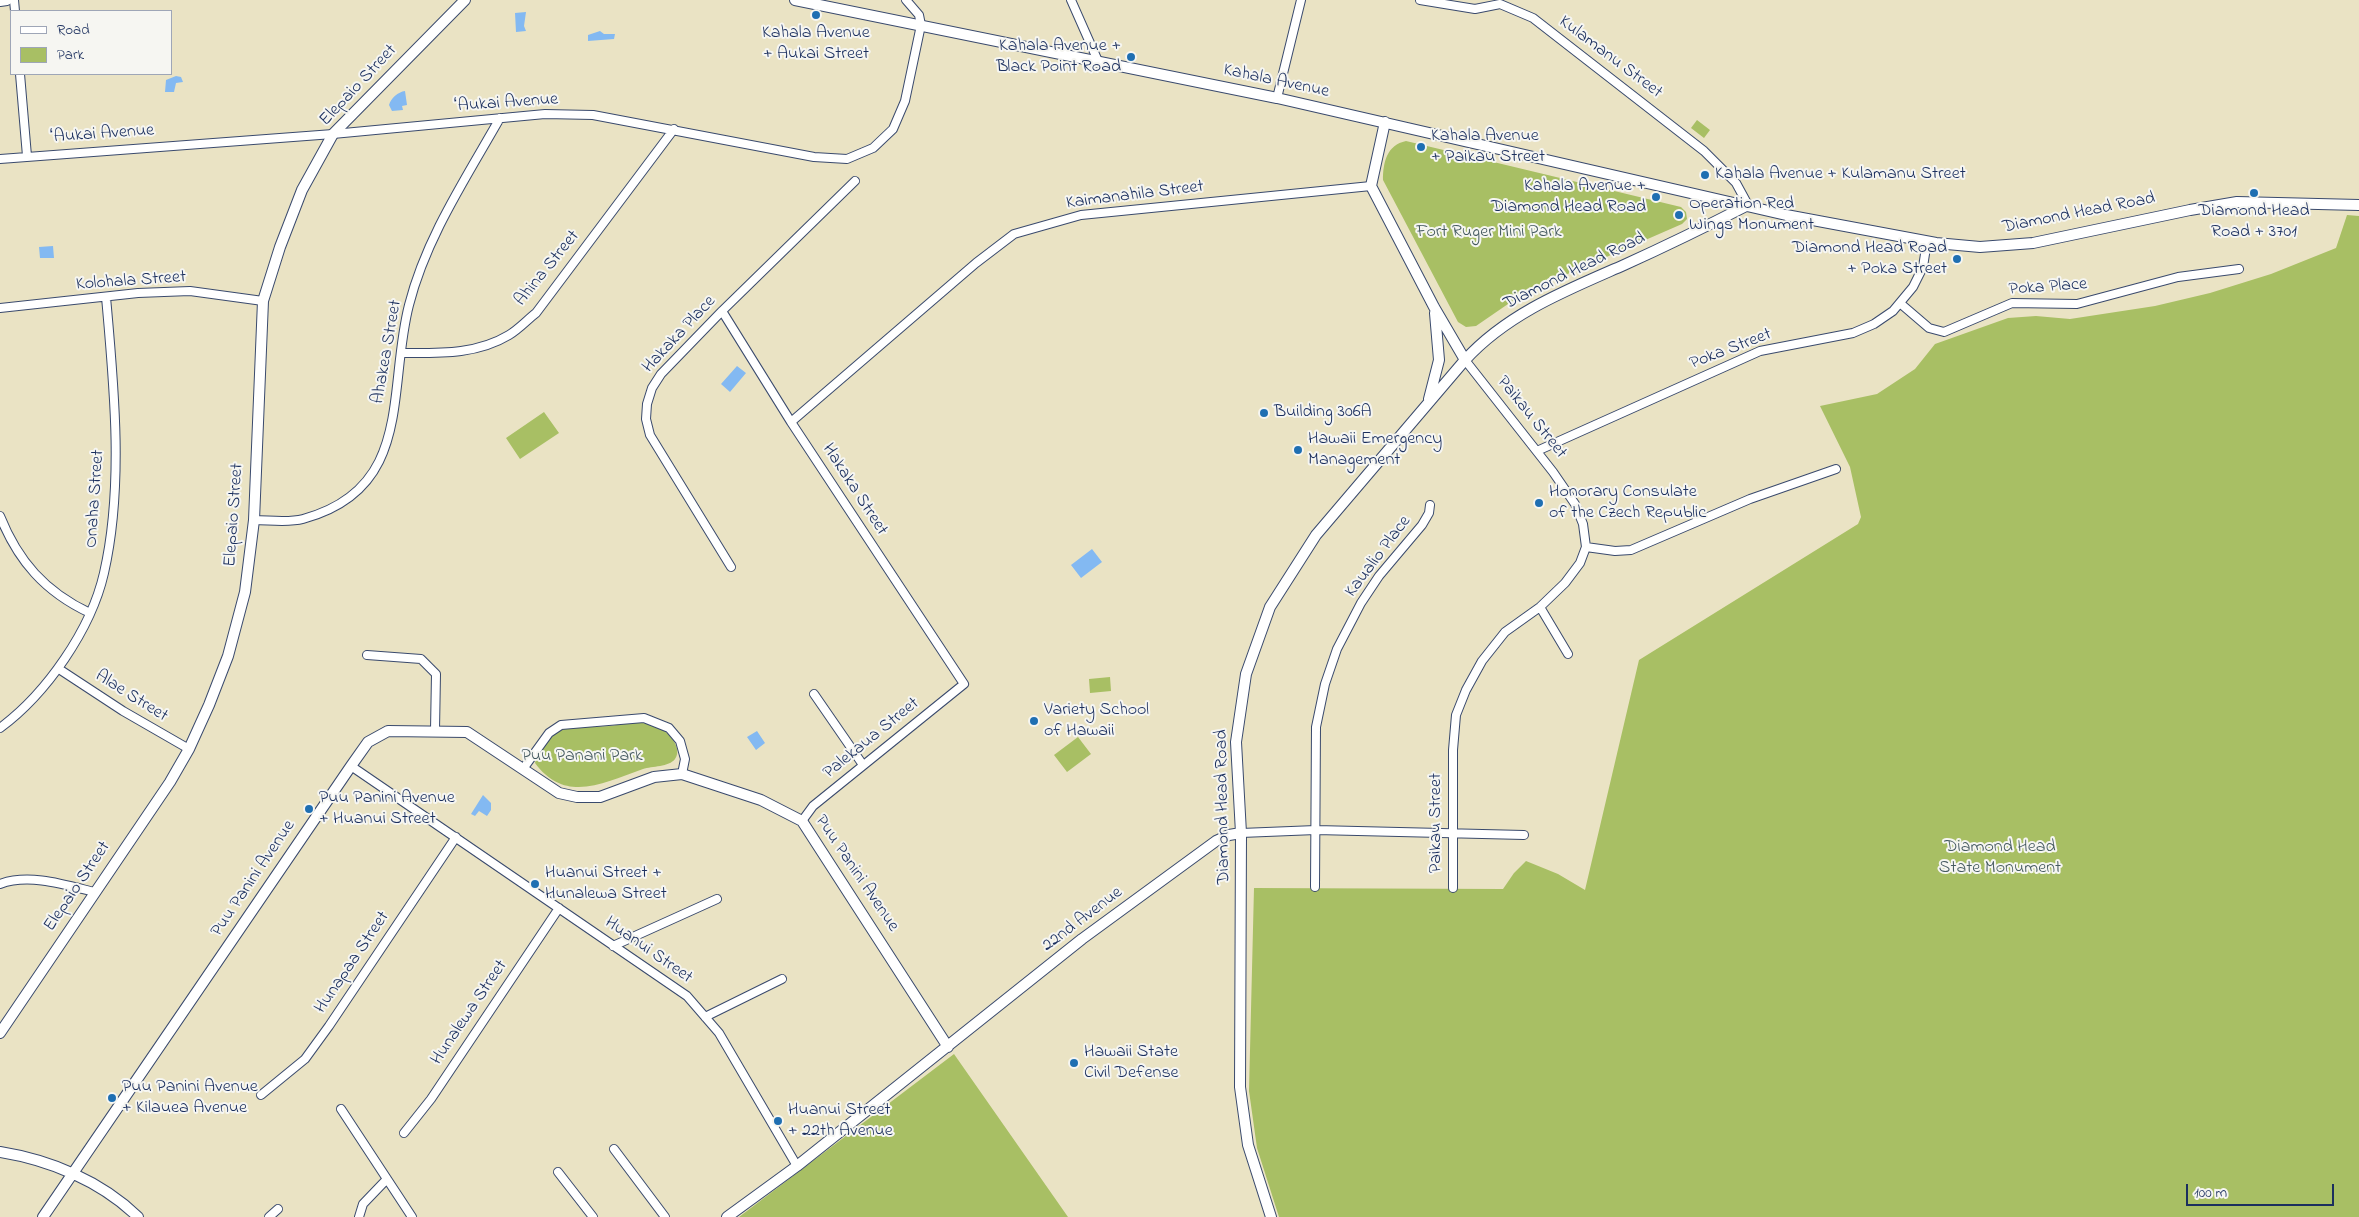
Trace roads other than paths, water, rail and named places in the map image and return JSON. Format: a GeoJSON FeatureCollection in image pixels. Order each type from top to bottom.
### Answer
{"type":"FeatureCollection","features":[{"type":"Feature","properties":{"kind":"street"},"geometry":{"type":"LineString","coordinates":[[0,1],[7,0]]}},
{"type":"Feature","properties":{"kind":"street","name":"Elepaio Street"},"geometry":{"type":"LineString","coordinates":[[0,1033],[145,819],[189,749],[228,656],[245,592],[254,520],[264,300],[280,247],[302,190],[333,134],[465,0]]}},
{"type":"Feature","properties":{"kind":"street","name":"Kahala Avenue"},"geometry":{"type":"LineString","coordinates":[[795,0],[1277,98],[1748,205]]}},
{"type":"Feature","properties":{"kind":"street"},"geometry":{"type":"LineString","coordinates":[[906,0],[919,15],[921,25]]}},
{"type":"Feature","properties":{"kind":"street"},"geometry":{"type":"LineString","coordinates":[[1071,0],[1098,61]]}},
{"type":"Feature","properties":{"kind":"street"},"geometry":{"type":"LineString","coordinates":[[1277,98],[1301,0]]}},
{"type":"Feature","properties":{"kind":"street","name":"Kulamanu Street"},"geometry":{"type":"LineString","coordinates":[[1420,0],[1475,9],[1501,2],[1532,18],[1671,123],[1729,174],[1748,205]]}},
{"type":"Feature","properties":{"kind":"street","name":"ʻAukai Avenue"},"geometry":{"type":"LineString","coordinates":[[0,159],[333,134],[546,114],[593,114],[814,157],[847,159],[873,148],[893,129],[905,101],[921,25]]}},
{"type":"Feature","properties":{"kind":"street"},"geometry":{"type":"LineString","coordinates":[[20,75],[27,156]]}},
{"type":"Feature","properties":{"kind":"street","name":"Ahakea Street"},"geometry":{"type":"LineString","coordinates":[[254,520],[302,519],[337,506],[359,488],[379,464],[388,441],[408,305],[433,237],[500,118]]}},
{"type":"Feature","properties":{"kind":"street"},"geometry":{"type":"LineString","coordinates":[[1372,186],[1384,122]]}},
{"type":"Feature","properties":{"kind":"street","name":"Ahina Street"},"geometry":{"type":"LineString","coordinates":[[401,353],[452,354],[490,345],[511,334],[536,313],[674,129]]}},
{"type":"Feature","properties":{"kind":"street","name":"Hakaka Place"},"geometry":{"type":"LineString","coordinates":[[731,567],[650,435],[646,419],[652,388],[661,374],[722,311],[855,181]]}},
{"type":"Feature","properties":{"kind":"street","name":"Paikau Street"},"geometry":{"type":"LineString","coordinates":[[1372,186],[1434,307],[1465,360],[1537,451],[1575,504],[1583,524],[1586,547],[1574,573],[1540,607],[1505,632],[1482,661],[1466,690],[1456,715],[1452,834],[1453,888]]}},
{"type":"Feature","properties":{"kind":"street","name":"Kaimanahila Street"},"geometry":{"type":"LineString","coordinates":[[792,422],[976,263],[1014,234],[1081,215],[1372,186]]}},
{"type":"Feature","properties":{"kind":"street","name":"Diamond Head Road"},"geometry":{"type":"LineString","coordinates":[[1271,1217],[1248,1145],[1241,1094],[1241,833],[1236,742],[1246,674],[1270,608],[1316,535],[1465,360],[1492,334],[1534,306],[1681,239],[1748,205],[1927,241],[1980,247],[2025,244],[2237,202],[2359,205]]}},
{"type":"Feature","properties":{"kind":"street","name":"Poka Street"},"geometry":{"type":"LineString","coordinates":[[1537,451],[1760,351],[1864,329],[1884,318],[1901,304],[1921,272],[1927,241]]}},
{"type":"Feature","properties":{"kind":"street","name":"Poka Place"},"geometry":{"type":"LineString","coordinates":[[1901,304],[1929,328],[1944,332],[2012,303],[2077,304],[2178,277],[2239,269]]}},
{"type":"Feature","properties":{"kind":"street","name":"Kolohala Street"},"geometry":{"type":"LineString","coordinates":[[0,308],[138,293],[190,291],[264,300]]}},
{"type":"Feature","properties":{"kind":"street","name":"Onaha Street"},"geometry":{"type":"LineString","coordinates":[[0,728],[22,712],[59,668],[90,613],[104,576],[113,529],[115,403],[106,297]]}},
{"type":"Feature","properties":{"kind":"street"},"geometry":{"type":"LineString","coordinates":[[1428,404],[1438,360],[1434,307]]}},
{"type":"Feature","properties":{"kind":"street","name":"Hakaka Street"},"geometry":{"type":"LineString","coordinates":[[722,311],[792,422],[964,684]]}},
{"type":"Feature","properties":{"kind":"street"},"geometry":{"type":"LineString","coordinates":[[1586,547],[1615,551],[1632,550],[1750,499],[1836,470]]}},
{"type":"Feature","properties":{"kind":"street","name":"Kaualio Place"},"geometry":{"type":"LineString","coordinates":[[1315,886],[1316,727],[1325,684],[1337,649],[1368,591],[1422,525],[1429,513],[1430,505]]}},
{"type":"Feature","properties":{"kind":"street"},"geometry":{"type":"LineString","coordinates":[[0,516],[11,542],[26,564],[43,582],[72,604],[90,613]]}},
{"type":"Feature","properties":{"kind":"street"},"geometry":{"type":"LineString","coordinates":[[1540,607],[1568,654]]}},
{"type":"Feature","properties":{"kind":"street"},"geometry":{"type":"LineString","coordinates":[[367,654],[421,659],[436,674],[435,730]]}},
{"type":"Feature","properties":{"kind":"street","name":"Alae Street"},"geometry":{"type":"LineString","coordinates":[[59,668],[123,711],[189,749]]}},
{"type":"Feature","properties":{"kind":"street","name":"Palekaua Street"},"geometry":{"type":"LineString","coordinates":[[802,821],[813,806],[964,684]]}},
{"type":"Feature","properties":{"kind":"street"},"geometry":{"type":"LineString","coordinates":[[814,694],[863,765]]}},
{"type":"Feature","properties":{"kind":"street"},"geometry":{"type":"LineString","coordinates":[[523,769],[549,733],[561,725],[644,718],[669,728],[680,741],[686,759],[682,774]]}},
{"type":"Feature","properties":{"kind":"street","name":"Puu Panini Avenue"},"geometry":{"type":"LineString","coordinates":[[44,1217],[351,766],[368,742],[388,731],[435,730],[467,732],[558,793],[577,797],[600,796],[654,777],[682,774],[761,800],[802,821],[948,1047]]}},
{"type":"Feature","properties":{"kind":"street","name":"Huanui Street"},"geometry":{"type":"LineString","coordinates":[[351,766],[687,996],[719,1033],[797,1166]]}},
{"type":"Feature","properties":{"kind":"street","name":"22nd Avenue"},"geometry":{"type":"LineString","coordinates":[[727,1217],[797,1166],[1082,940],[1225,836],[1241,833],[1316,830],[1524,835]]}},
{"type":"Feature","properties":{"kind":"street","name":"Hunapaa Street"},"geometry":{"type":"LineString","coordinates":[[261,1095],[305,1059],[456,837]]}},
{"type":"Feature","properties":{"kind":"street"},"geometry":{"type":"LineString","coordinates":[[0,884],[32,880],[60,883],[94,892]]}},
{"type":"Feature","properties":{"kind":"street"},"geometry":{"type":"LineString","coordinates":[[613,946],[717,899]]}},
{"type":"Feature","properties":{"kind":"street","name":"Hunalewa Street"},"geometry":{"type":"LineString","coordinates":[[404,1133],[431,1099],[559,908]]}},
{"type":"Feature","properties":{"kind":"street"},"geometry":{"type":"LineString","coordinates":[[705,1017],[782,979]]}},
{"type":"Feature","properties":{"kind":"street"},"geometry":{"type":"LineString","coordinates":[[341,1109],[412,1217]]}},
{"type":"Feature","properties":{"kind":"street"},"geometry":{"type":"LineString","coordinates":[[614,1149],[665,1217]]}},
{"type":"Feature","properties":{"kind":"street"},"geometry":{"type":"LineString","coordinates":[[0,1152],[30,1157],[74,1173],[101,1189],[138,1217]]}},
{"type":"Feature","properties":{"kind":"street"},"geometry":{"type":"LineString","coordinates":[[558,1172],[593,1217]]}},
{"type":"Feature","properties":{"kind":"street"},"geometry":{"type":"LineString","coordinates":[[359,1217],[363,1204],[387,1179]]}},
{"type":"Feature","properties":{"kind":"street"},"geometry":{"type":"LineString","coordinates":[[269,1217],[278,1209]]}},
{"type":"Feature","properties":{"kind":"water"},"geometry":{"type":"Polygon","coordinates":[[[526,12],[524,26],[526,31],[516,32],[515,13],[526,12]]]}},
{"type":"Feature","properties":{"kind":"water"},"geometry":{"type":"Polygon","coordinates":[[[600,31],[604,34],[615,34],[614,39],[588,41],[588,35],[600,31]]]}},
{"type":"Feature","properties":{"kind":"water"},"geometry":{"type":"Polygon","coordinates":[[[176,76],[181,77],[183,82],[176,83],[174,92],[165,92],[166,80],[176,76]]]}},
{"type":"Feature","properties":{"kind":"water"},"geometry":{"type":"Polygon","coordinates":[[[405,91],[407,105],[402,106],[403,110],[392,111],[389,105],[391,100],[397,94],[405,91]]]}},
{"type":"Feature","properties":{"kind":"water"},"geometry":{"type":"Polygon","coordinates":[[[53,246],[54,258],[40,258],[39,247],[53,246]]]}},
{"type":"Feature","properties":{"kind":"water"},"geometry":{"type":"Polygon","coordinates":[[[737,366],[746,373],[730,392],[721,384],[737,366]]]}},
{"type":"Feature","properties":{"kind":"water"},"geometry":{"type":"Polygon","coordinates":[[[1092,549],[1102,562],[1081,578],[1071,565],[1092,549]]]}},
{"type":"Feature","properties":{"kind":"water"},"geometry":{"type":"Polygon","coordinates":[[[757,731],[765,743],[756,750],[747,737],[757,731]]]}},
{"type":"Feature","properties":{"kind":"water"},"geometry":{"type":"Polygon","coordinates":[[[483,795],[491,803],[491,810],[487,816],[479,811],[475,816],[471,814],[483,795]]]}},
{"type":"Feature","properties":{"kind":"place","name":"Kahala Avenue + Aukai Street"},"geometry":{"type":"Point","coordinates":[816,15]}},
{"type":"Feature","properties":{"kind":"place","name":"Kahala Avenue + Black Point Road"},"geometry":{"type":"Point","coordinates":[1131,57]}},
{"type":"Feature","properties":{"kind":"place","name":"Kahala Avenue + Paikau Street"},"geometry":{"type":"Point","coordinates":[1421,147]}},
{"type":"Feature","properties":{"kind":"place","name":"Kahala Avenue + Kulamanu Street"},"geometry":{"type":"Point","coordinates":[1705,175]}},
{"type":"Feature","properties":{"kind":"place","name":"Diamond Head Road + 3701"},"geometry":{"type":"Point","coordinates":[2254,193]}},
{"type":"Feature","properties":{"kind":"place","name":"Kahala Avenue + Diamond Head Road"},"geometry":{"type":"Point","coordinates":[1656,197]}},
{"type":"Feature","properties":{"kind":"place","name":"Operation Red Wings Monument"},"geometry":{"type":"Point","coordinates":[1679,215]}},
{"type":"Feature","properties":{"kind":"place","name":"Diamond Head Road + Poka Street"},"geometry":{"type":"Point","coordinates":[1957,259]}},
{"type":"Feature","properties":{"kind":"place","name":"Building 306A"},"geometry":{"type":"Point","coordinates":[1264,413]}},
{"type":"Feature","properties":{"kind":"place","name":"Hawaii Emergency Management"},"geometry":{"type":"Point","coordinates":[1298,450]}},
{"type":"Feature","properties":{"kind":"place","name":"Honorary Consulate of the Czech Republic"},"geometry":{"type":"Point","coordinates":[1539,503]}},
{"type":"Feature","properties":{"kind":"place","name":"Variety School of Hawaii"},"geometry":{"type":"Point","coordinates":[1034,721]}},
{"type":"Feature","properties":{"kind":"place","name":"Puu Panini Avenue + Huanui Street"},"geometry":{"type":"Point","coordinates":[309,809]}},
{"type":"Feature","properties":{"kind":"place","name":"Huanui Street + Hunalewa Street"},"geometry":{"type":"Point","coordinates":[535,884]}},
{"type":"Feature","properties":{"kind":"place","name":"Hawaii State Civil Defense"},"geometry":{"type":"Point","coordinates":[1074,1063]}},
{"type":"Feature","properties":{"kind":"place","name":"Puu Panini Avenue + Kilauea Avenue"},"geometry":{"type":"Point","coordinates":[112,1098]}},
{"type":"Feature","properties":{"kind":"place","name":"Huanui Street + 22th Avenue"},"geometry":{"type":"Point","coordinates":[778,1121]}},
{"type":"Feature","properties":{"kind":"park label","name":"Fort Ruger Mini Park"},"geometry":{"type":"Point","coordinates":[1489,233]}},
{"type":"Feature","properties":{"kind":"park label","name":"Puu Panani Park"},"geometry":{"type":"Point","coordinates":[582,757]}},
{"type":"Feature","properties":{"kind":"park label","name":"Diamond Head State Monument"},"geometry":{"type":"Point","coordinates":[2000,858]}}]}
